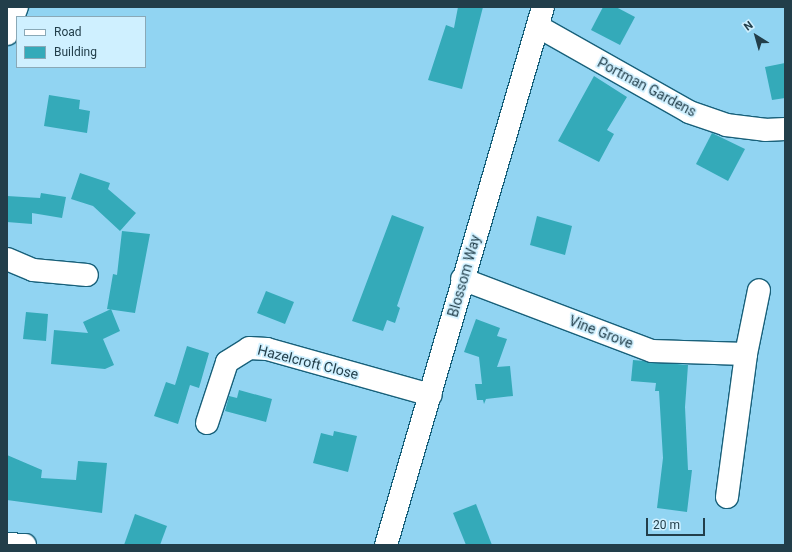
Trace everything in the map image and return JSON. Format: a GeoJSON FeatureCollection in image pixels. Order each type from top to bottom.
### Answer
{"type":"FeatureCollection","features":[{"type":"Feature","properties":{"kind":"street"},"geometry":{"type":"LineString","coordinates":[[7,34],[17,7]]}},
{"type":"Feature","properties":{"kind":"street","name":"Portman Gardens"},"geometry":{"type":"LineString","coordinates":[[541,17],[689,112],[726,125],[765,130],[785,129]]}},
{"type":"Feature","properties":{"kind":"street","name":"Blossom Way"},"geometry":{"type":"LineString","coordinates":[[386,545],[431,395],[462,280],[541,17]]}},
{"type":"Feature","properties":{"kind":"street"},"geometry":{"type":"LineString","coordinates":[[7,259],[33,270],[87,275]]}},
{"type":"Feature","properties":{"kind":"street","name":"Vine Grove"},"geometry":{"type":"LineString","coordinates":[[462,280],[652,351],[746,354]]}},
{"type":"Feature","properties":{"kind":"street"},"geometry":{"type":"LineString","coordinates":[[727,497],[746,354],[759,290]]}},
{"type":"Feature","properties":{"kind":"street","name":"Hazelcroft Close"},"geometry":{"type":"LineString","coordinates":[[207,423],[227,362],[249,348],[267,349],[431,395]]}},
{"type":"Feature","properties":{"kind":"street"},"geometry":{"type":"LineString","coordinates":[[7,544],[25,545]]}},
{"type":"Feature","properties":{"kind":"building"},"geometry":{"type":"Polygon","coordinates":[[[458,7],[483,7],[462,89],[428,80],[446,25],[454,28],[458,7]]]}},
{"type":"Feature","properties":{"kind":"building"},"geometry":{"type":"Polygon","coordinates":[[[603,7],[616,7],[635,17],[620,45],[591,30],[603,7]]]}},
{"type":"Feature","properties":{"kind":"building"},"geometry":{"type":"Polygon","coordinates":[[[785,63],[785,98],[772,100],[765,67],[785,63]]]}},
{"type":"Feature","properties":{"kind":"building"},"geometry":{"type":"Polygon","coordinates":[[[594,76],[627,97],[607,130],[614,134],[599,162],[558,141],[594,76]]]}},
{"type":"Feature","properties":{"kind":"building"},"geometry":{"type":"Polygon","coordinates":[[[49,95],[80,100],[79,109],[90,111],[87,133],[44,126],[49,95]]]}},
{"type":"Feature","properties":{"kind":"building"},"geometry":{"type":"Polygon","coordinates":[[[712,133],[745,149],[728,181],[696,164],[712,133]]]}},
{"type":"Feature","properties":{"kind":"building"},"geometry":{"type":"Polygon","coordinates":[[[80,173],[110,183],[108,189],[136,213],[120,231],[93,206],[71,199],[80,173]]]}},
{"type":"Feature","properties":{"kind":"building"},"geometry":{"type":"Polygon","coordinates":[[[41,193],[66,197],[62,218],[32,213],[32,224],[7,222],[7,196],[40,198],[41,193]]]}},
{"type":"Feature","properties":{"kind":"building"},"geometry":{"type":"Polygon","coordinates":[[[392,215],[424,227],[397,306],[400,308],[395,323],[387,320],[383,331],[352,321],[392,215]]]}},
{"type":"Feature","properties":{"kind":"building"},"geometry":{"type":"Polygon","coordinates":[[[537,216],[572,226],[565,255],[530,245],[537,216]]]}},
{"type":"Feature","properties":{"kind":"building"},"geometry":{"type":"Polygon","coordinates":[[[122,231],[150,234],[135,313],[107,309],[113,274],[117,275],[122,231]]]}},
{"type":"Feature","properties":{"kind":"building"},"geometry":{"type":"Polygon","coordinates":[[[266,291],[294,302],[285,324],[257,313],[266,291]]]}},
{"type":"Feature","properties":{"kind":"building"},"geometry":{"type":"Polygon","coordinates":[[[111,309],[120,331],[103,339],[114,365],[105,369],[51,364],[54,330],[88,333],[83,322],[111,309]]]}},
{"type":"Feature","properties":{"kind":"building"},"geometry":{"type":"Polygon","coordinates":[[[26,312],[48,314],[46,341],[23,339],[26,312]]]}},
{"type":"Feature","properties":{"kind":"building"},"geometry":{"type":"Polygon","coordinates":[[[476,319],[500,328],[497,336],[507,339],[497,367],[510,366],[513,396],[486,399],[484,404],[483,400],[477,400],[475,384],[482,384],[479,357],[464,352],[476,319]]]}},
{"type":"Feature","properties":{"kind":"building"},"geometry":{"type":"Polygon","coordinates":[[[187,346],[209,353],[199,388],[190,385],[178,424],[154,416],[166,382],[175,385],[187,346]]]}},
{"type":"Feature","properties":{"kind":"building"},"geometry":{"type":"Polygon","coordinates":[[[633,360],[688,365],[685,407],[688,470],[692,470],[687,512],[657,508],[663,458],[659,391],[655,391],[656,383],[631,381],[633,360]]]}},
{"type":"Feature","properties":{"kind":"building"},"geometry":{"type":"Polygon","coordinates":[[[239,390],[272,399],[266,422],[225,411],[229,396],[237,398],[239,390]]]}},
{"type":"Feature","properties":{"kind":"building"},"geometry":{"type":"Polygon","coordinates":[[[334,431],[357,436],[348,472],[313,463],[321,433],[333,436],[334,431]]]}},
{"type":"Feature","properties":{"kind":"building"},"geometry":{"type":"Polygon","coordinates":[[[7,455],[42,470],[41,478],[76,480],[78,461],[107,463],[102,513],[7,500],[7,455]]]}},
{"type":"Feature","properties":{"kind":"building"},"geometry":{"type":"Polygon","coordinates":[[[476,504],[492,545],[466,545],[453,513],[476,504]]]}},
{"type":"Feature","properties":{"kind":"building"},"geometry":{"type":"Polygon","coordinates":[[[135,514],[167,526],[160,545],[124,545],[135,514]]]}}]}
